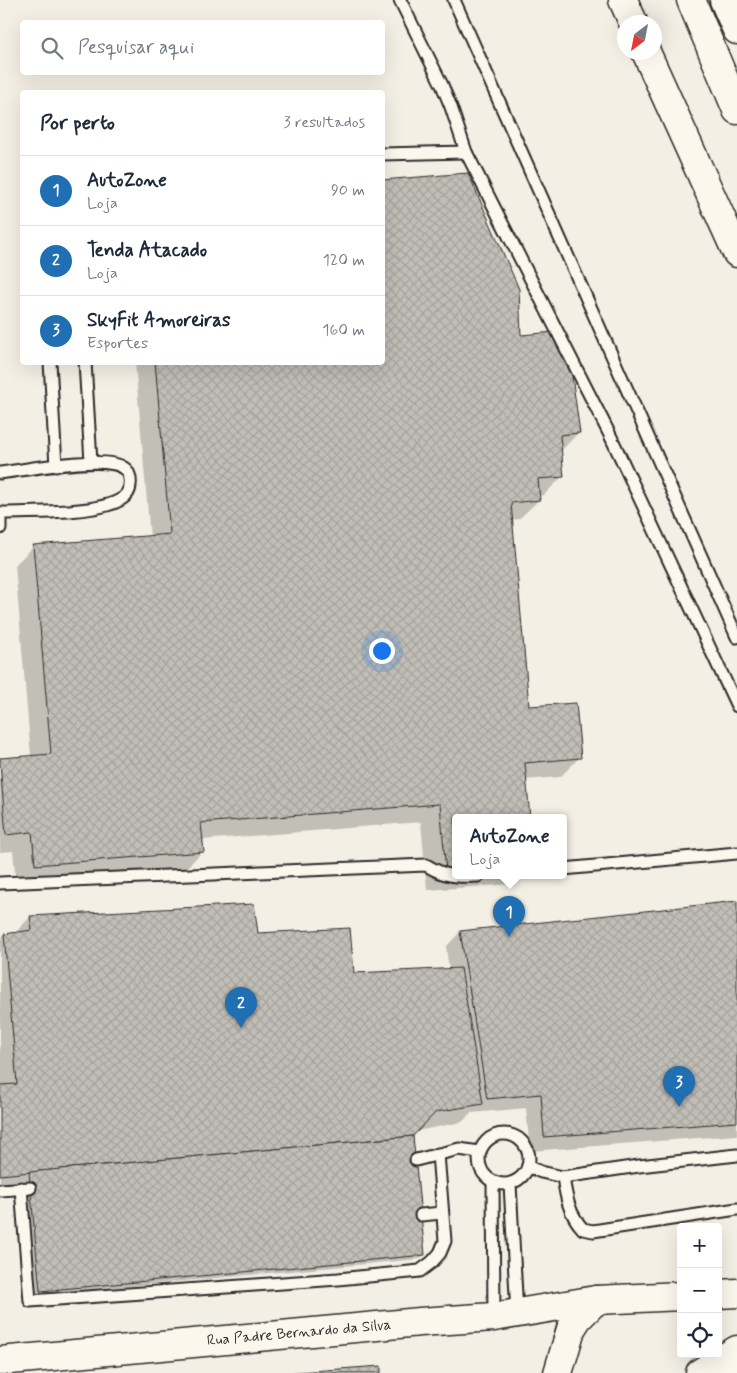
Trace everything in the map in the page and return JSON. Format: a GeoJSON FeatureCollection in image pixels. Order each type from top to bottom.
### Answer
{"type":"FeatureCollection","features":[{"type":"Feature","properties":{"kind":"main road"},"geometry":{"type":"LineString","coordinates":[[622,0],[630,15]]}},
{"type":"Feature","properties":{"kind":"main road"},"geometry":{"type":"LineString","coordinates":[[691,0],[737,110]]}},
{"type":"Feature","properties":{"kind":"main road"},"geometry":{"type":"LineString","coordinates":[[724,0],[737,30]]}},
{"type":"Feature","properties":{"kind":"main road"},"geometry":{"type":"LineString","coordinates":[[650,60],[737,253]]}},
{"type":"Feature","properties":{"kind":"main road"},"geometry":{"type":"LineString","coordinates":[[722,1294],[737,1293]]}},
{"type":"Feature","properties":{"kind":"main road","name":"Rua Padre Bernardo da Silva"},"geometry":{"type":"LineString","coordinates":[[0,1360],[505,1315],[596,1300],[677,1296]]}},
{"type":"Feature","properties":{"kind":"main road"},"geometry":{"type":"LineString","coordinates":[[558,1373],[571,1329],[578,1318],[596,1300]]}},
{"type":"Feature","properties":{"kind":"main road"},"geometry":{"type":"LineString","coordinates":[[700,1373],[737,1350]]}},
{"type":"Feature","properties":{"kind":"lane"},"geometry":{"type":"LineString","coordinates":[[400,0],[442,85],[466,152],[610,435],[737,706]]}},
{"type":"Feature","properties":{"kind":"lane"},"geometry":{"type":"LineString","coordinates":[[454,0],[737,637]]}},
{"type":"Feature","properties":{"kind":"lane"},"geometry":{"type":"LineString","coordinates":[[385,154],[466,152]]}},
{"type":"Feature","properties":{"kind":"lane"},"geometry":{"type":"LineString","coordinates":[[50,365],[56,466]]}},
{"type":"Feature","properties":{"kind":"lane"},"geometry":{"type":"LineString","coordinates":[[85,365],[91,462]]}},
{"type":"Feature","properties":{"kind":"lane"},"geometry":{"type":"LineString","coordinates":[[0,473],[91,462],[108,463],[124,467],[128,472],[130,481],[130,490],[120,500],[101,506],[60,511],[0,513],[0,528]]}},
{"type":"Feature","properties":{"kind":"lane"},"geometry":{"type":"LineString","coordinates":[[567,869],[737,852]]}},
{"type":"Feature","properties":{"kind":"lane"},"geometry":{"type":"LineString","coordinates":[[0,883],[426,865],[441,874],[452,877]]}},
{"type":"Feature","properties":{"kind":"lane"},"geometry":{"type":"LineString","coordinates":[[506,1134],[514,1136],[527,1149],[529,1157],[528,1166],[524,1174],[510,1184],[493,1182],[480,1170],[479,1152],[489,1138],[506,1134]]}},
{"type":"Feature","properties":{"kind":"lane"},"geometry":{"type":"LineString","coordinates":[[416,1160],[424,1160],[438,1154],[459,1150],[479,1152]]}},
{"type":"Feature","properties":{"kind":"lane"},"geometry":{"type":"LineString","coordinates":[[0,1190],[25,1188],[31,1247],[30,1301],[338,1279],[420,1271],[440,1253],[445,1241],[438,1154]]}},
{"type":"Feature","properties":{"kind":"lane"},"geometry":{"type":"LineString","coordinates":[[528,1166],[541,1172],[563,1177],[648,1164],[737,1155]]}},
{"type":"Feature","properties":{"kind":"lane"},"geometry":{"type":"LineString","coordinates":[[563,1177],[565,1192],[574,1220],[583,1229],[593,1231],[737,1208]]}},
{"type":"Feature","properties":{"kind":"lane"},"geometry":{"type":"LineString","coordinates":[[493,1182],[505,1315]]}},
{"type":"Feature","properties":{"kind":"lane"},"geometry":{"type":"LineString","coordinates":[[505,1315],[510,1184]]}},
{"type":"Feature","properties":{"kind":"lane"},"geometry":{"type":"LineString","coordinates":[[421,1215],[442,1214]]}},
{"type":"Feature","properties":{"kind":"lane"},"geometry":{"type":"LineString","coordinates":[[726,1373],[737,1366]]}},
{"type":"Feature","properties":{"kind":"building"},"geometry":{"type":"Polygon","coordinates":[[[468,173],[519,289],[521,335],[554,332],[571,369],[580,433],[560,435],[564,477],[538,479],[540,500],[511,503],[529,706],[576,703],[581,758],[525,763],[530,814],[452,814],[452,871],[446,872],[440,804],[201,823],[204,852],[35,865],[32,832],[6,835],[0,763],[0,758],[51,754],[33,545],[170,534],[155,365],[385,365],[385,180],[468,173]]]}},
{"type":"Feature","properties":{"kind":"building"},"geometry":{"type":"Polygon","coordinates":[[[737,901],[737,1122],[544,1137],[541,1094],[487,1099],[460,931],[737,901]]]}},
{"type":"Feature","properties":{"kind":"building"},"geometry":{"type":"Polygon","coordinates":[[[254,904],[258,933],[350,928],[354,973],[461,968],[483,1104],[436,1112],[413,1136],[0,1175],[0,1085],[17,1084],[4,934],[32,930],[30,916],[254,904]]]}},
{"type":"Feature","properties":{"kind":"building"},"geometry":{"type":"Polygon","coordinates":[[[413,1136],[425,1255],[40,1291],[29,1172],[413,1136]]]}},
{"type":"Feature","properties":{"kind":"building"},"geometry":{"type":"Polygon","coordinates":[[[381,1366],[381,1373],[284,1373],[381,1366]]]}},
{"type":"Feature","properties":{"kind":"place","name":"AutoZone"},"geometry":{"type":"Point","coordinates":[509,937]}},
{"type":"Feature","properties":{"kind":"place","name":"Tenda Atacado"},"geometry":{"type":"Point","coordinates":[241,1028]}},
{"type":"Feature","properties":{"kind":"place","name":"SkyFit Amoreiras"},"geometry":{"type":"Point","coordinates":[679,1107]}}]}
